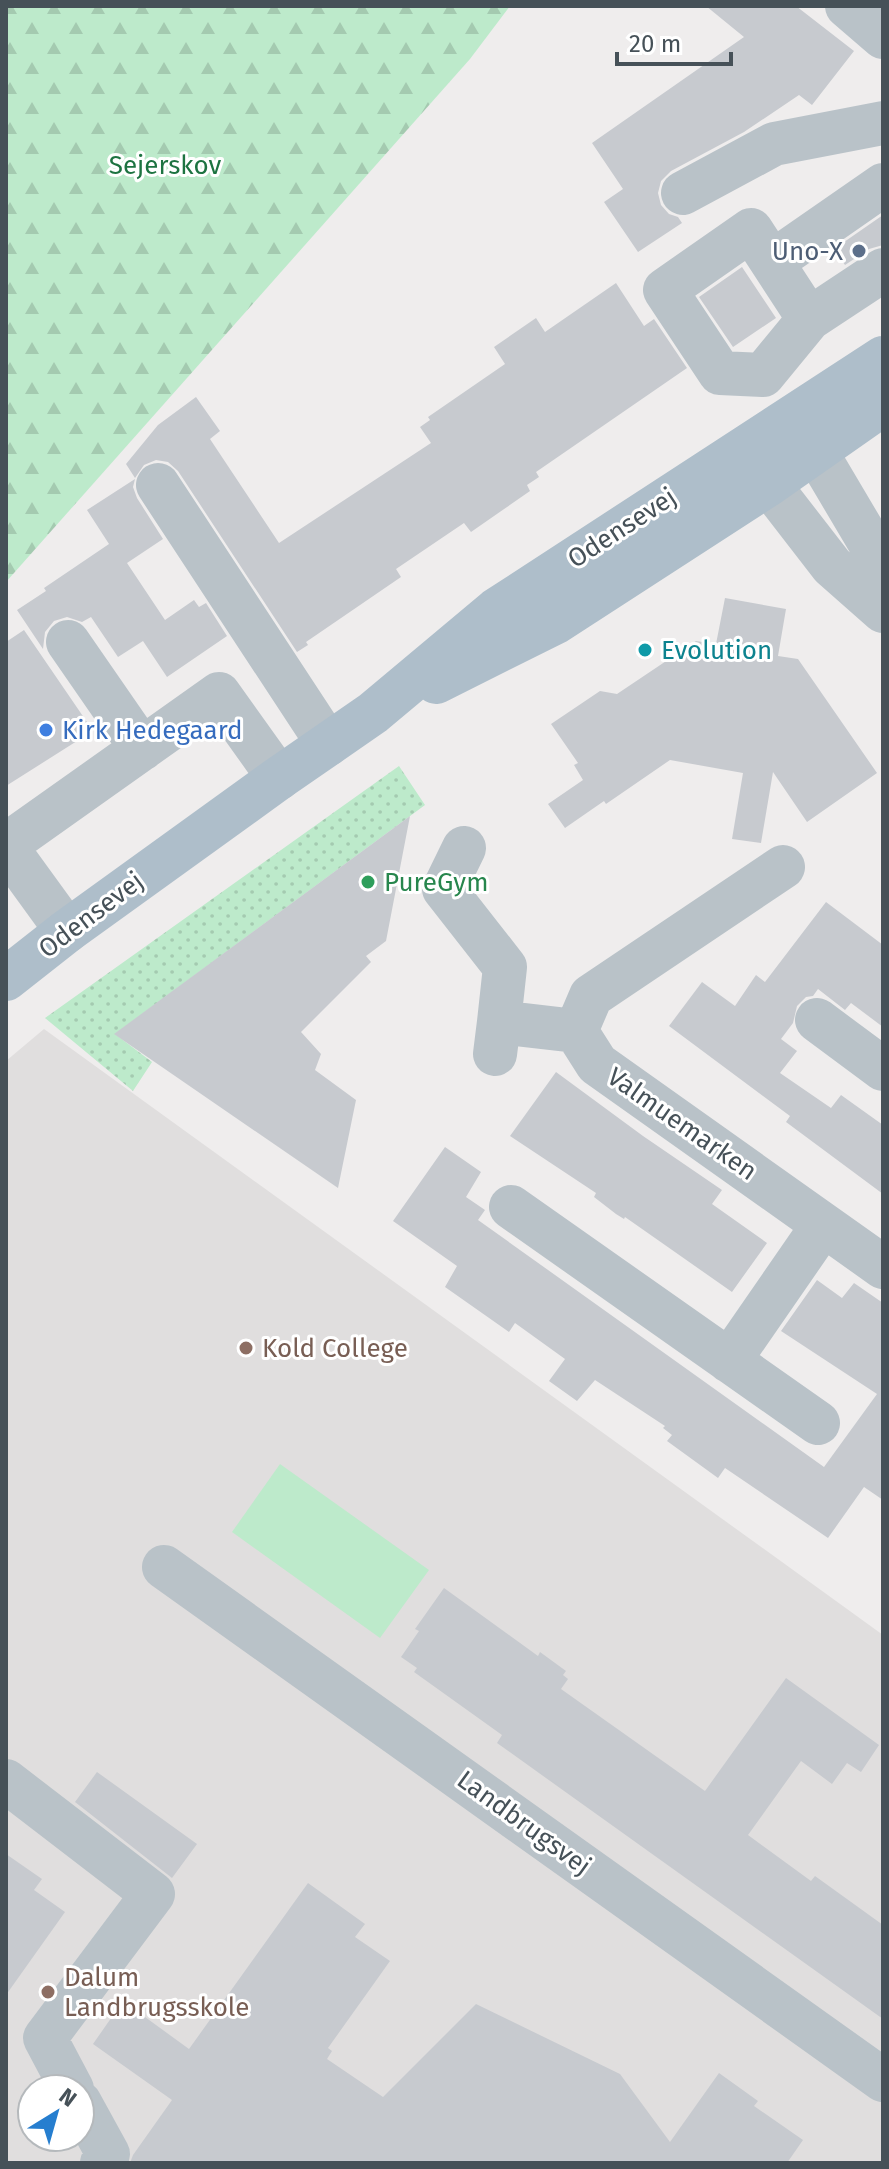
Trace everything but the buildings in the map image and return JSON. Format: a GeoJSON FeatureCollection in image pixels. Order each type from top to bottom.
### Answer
{"type":"FeatureCollection","features":[{"type":"Feature","properties":{"kind":"main road","name":"Odensevej"},"geometry":{"type":"LineString","coordinates":[[6,979],[67,931],[373,713],[496,610],[784,436],[883,358]]}},
{"type":"Feature","properties":{"kind":"main road","name":"Odensevej"},"geometry":{"type":"LineString","coordinates":[[784,436],[883,404]]}},
{"type":"Feature","properties":{"kind":"main road","name":"Odensevej"},"geometry":{"type":"LineString","coordinates":[[373,713],[556,622],[769,484],[784,436]]}},
{"type":"Feature","properties":{"kind":"street"},"geometry":{"type":"LineString","coordinates":[[683,193],[774,144],[883,123]]}},
{"type":"Feature","properties":{"kind":"street"},"geometry":{"type":"LineString","coordinates":[[772,262],[883,185]]}},
{"type":"Feature","properties":{"kind":"street"},"geometry":{"type":"LineString","coordinates":[[763,375],[720,373],[665,290],[751,230],[809,319]]}},
{"type":"Feature","properties":{"kind":"street"},"geometry":{"type":"LineString","coordinates":[[763,375],[809,319],[883,270]]}},
{"type":"Feature","properties":{"kind":"street"},"geometry":{"type":"LineString","coordinates":[[763,375],[784,436],[877,555],[883,576]]}},
{"type":"Feature","properties":{"kind":"street"},"geometry":{"type":"LineString","coordinates":[[784,436],[769,484],[832,566],[883,611]]}},
{"type":"Feature","properties":{"kind":"street"},"geometry":{"type":"LineString","coordinates":[[158,485],[328,744]]}},
{"type":"Feature","properties":{"kind":"street"},"geometry":{"type":"LineString","coordinates":[[68,642],[142,749]]}},
{"type":"Feature","properties":{"kind":"street"},"geometry":{"type":"LineString","coordinates":[[67,931],[6,846],[219,694],[279,778]]}},
{"type":"Feature","properties":{"kind":"street"},"geometry":{"type":"LineString","coordinates":[[464,848],[444,889],[505,967],[497,1038],[576,1031],[591,996],[783,867]]}},
{"type":"Feature","properties":{"kind":"street"},"geometry":{"type":"LineString","coordinates":[[817,1020],[883,1069]]}},
{"type":"Feature","properties":{"kind":"street","name":"Valmuemarken"},"geometry":{"type":"LineString","coordinates":[[576,1031],[597,1064],[883,1267]]}},
{"type":"Feature","properties":{"kind":"street"},"geometry":{"type":"LineString","coordinates":[[511,1207],[818,1423]]}},
{"type":"Feature","properties":{"kind":"street"},"geometry":{"type":"LineString","coordinates":[[729,1361],[823,1225]]}},
{"type":"Feature","properties":{"kind":"street","name":"Landbrugsvej"},"geometry":{"type":"LineString","coordinates":[[164,1567],[883,2080]]}},
{"type":"Feature","properties":{"kind":"street"},"geometry":{"type":"LineString","coordinates":[[6,1781],[153,1894],[45,2038],[64,2073]]}},
{"type":"Feature","properties":{"kind":"street"},"geometry":{"type":"LineString","coordinates":[[96,2132],[108,2154],[102,2163]]}},
{"type":"Feature","properties":{"kind":"shaded area","name":"Kold College"},"geometry":{"type":"Polygon","coordinates":[[[44,1029],[883,1635],[883,2163],[6,2163],[6,1061],[44,1029]]]}},
{"type":"Feature","properties":{"kind":"green space","name":"Sejerskov"},"geometry":{"type":"Polygon","coordinates":[[[6,6],[510,6],[470,59],[6,582],[6,6]]]}},
{"type":"Feature","properties":{"kind":"green space"},"geometry":{"type":"Polygon","coordinates":[[[399,766],[425,805],[115,1034],[152,1062],[133,1091],[45,1018],[399,766]]]}},
{"type":"Feature","properties":{"kind":"green space"},"geometry":{"type":"Polygon","coordinates":[[[280,1464],[429,1570],[380,1638],[232,1532],[280,1464]]]}},
{"type":"Feature","properties":{"kind":"place","name":"Uno-X"},"geometry":{"type":"Point","coordinates":[859,251]}},
{"type":"Feature","properties":{"kind":"place","name":"Evolution"},"geometry":{"type":"Point","coordinates":[645,650]}},
{"type":"Feature","properties":{"kind":"place","name":"Kirk Hedegaard"},"geometry":{"type":"Point","coordinates":[46,730]}},
{"type":"Feature","properties":{"kind":"place","name":"PureGym"},"geometry":{"type":"Point","coordinates":[368,882]}},
{"type":"Feature","properties":{"kind":"place","name":"Kold College"},"geometry":{"type":"Point","coordinates":[246,1348]}},
{"type":"Feature","properties":{"kind":"place","name":"Dalum Landbrugsskole"},"geometry":{"type":"Point","coordinates":[48,1992]}}]}
